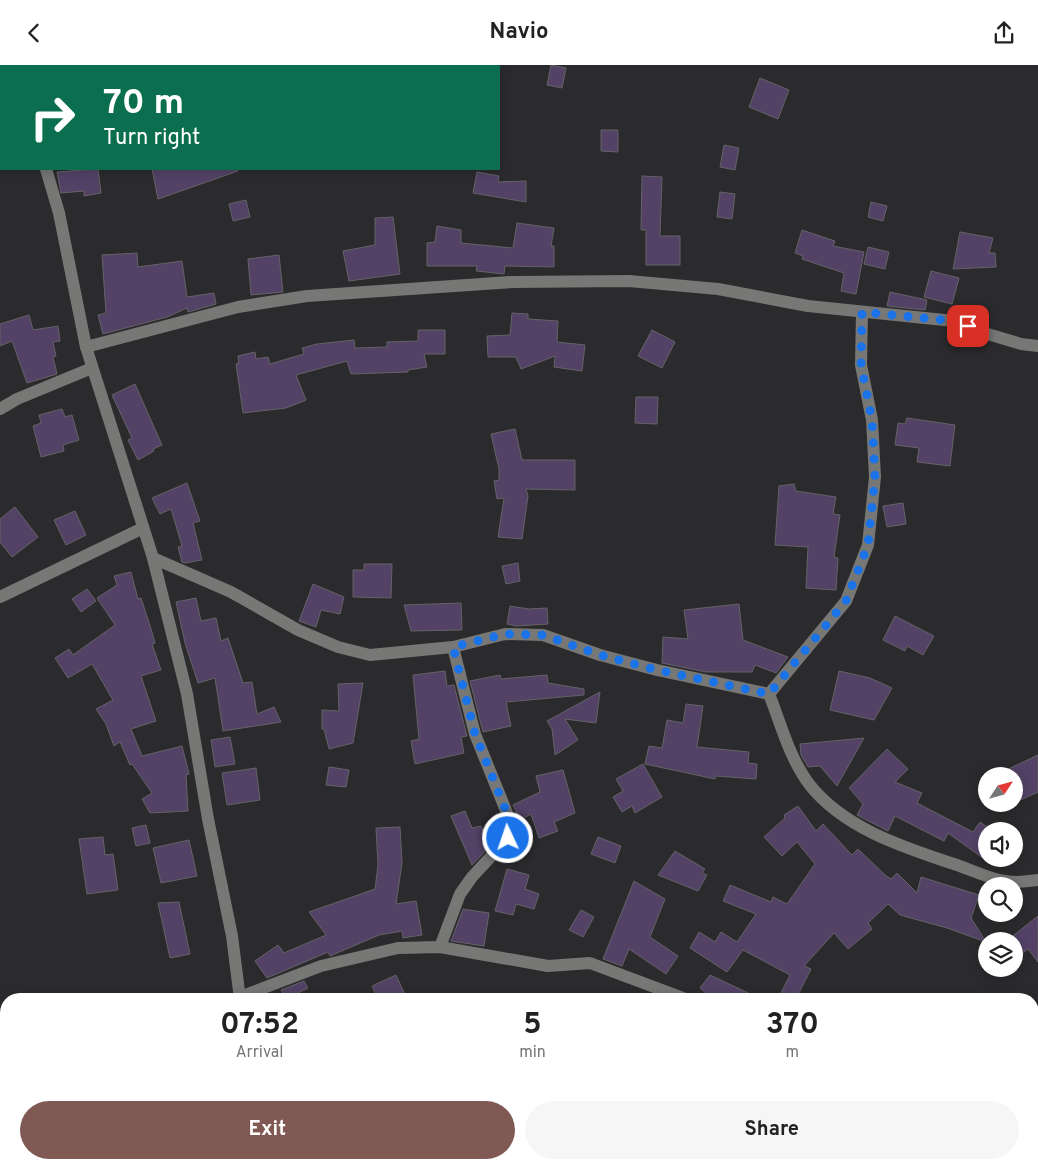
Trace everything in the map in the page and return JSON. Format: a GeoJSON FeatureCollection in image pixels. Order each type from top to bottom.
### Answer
{"type":"FeatureCollection","features":[{"type":"Feature","properties":{"kind":"street"},"geometry":{"type":"LineString","coordinates":[[46,170],[59,213],[86,347],[153,558],[187,694],[208,819],[232,936],[239,993]]}},
{"type":"Feature","properties":{"kind":"street"},"geometry":{"type":"LineString","coordinates":[[86,347],[238,307],[298,297],[512,282],[629,281],[718,289],[808,306],[954,321],[981,332],[1021,343],[1038,345]]}},
{"type":"Feature","properties":{"kind":"street"},"geometry":{"type":"LineString","coordinates":[[769,694],[846,601],[868,545],[875,477],[872,420],[861,365],[862,312]]}},
{"type":"Feature","properties":{"kind":"street"},"geometry":{"type":"LineString","coordinates":[[0,409],[17,399],[92,368]]}},
{"type":"Feature","properties":{"kind":"street"},"geometry":{"type":"LineString","coordinates":[[0,597],[143,528]]}},
{"type":"Feature","properties":{"kind":"street"},"geometry":{"type":"LineString","coordinates":[[153,558],[230,592],[298,630],[338,647],[370,655],[453,647],[505,634],[543,635],[600,655],[657,670],[769,694]]}},
{"type":"Feature","properties":{"kind":"street"},"geometry":{"type":"LineString","coordinates":[[440,947],[460,893],[508,838],[511,823],[475,734],[453,647]]}},
{"type":"Feature","properties":{"kind":"street"},"geometry":{"type":"LineString","coordinates":[[769,694],[794,760],[810,785],[834,809],[865,829],[928,855],[1000,880],[1038,880]]}},
{"type":"Feature","properties":{"kind":"street"},"geometry":{"type":"LineString","coordinates":[[252,993],[321,965],[398,949],[440,947],[548,965],[590,963],[670,993]]}},
{"type":"Feature","properties":{"kind":"building"},"geometry":{"type":"Polygon","coordinates":[[[551,65],[566,68],[562,88],[547,85],[551,65]]]}},
{"type":"Feature","properties":{"kind":"building"},"geometry":{"type":"Polygon","coordinates":[[[760,78],[789,90],[778,119],[749,107],[760,78]]]}},
{"type":"Feature","properties":{"kind":"building"},"geometry":{"type":"Polygon","coordinates":[[[601,130],[618,130],[618,152],[601,151],[601,130]]]}},
{"type":"Feature","properties":{"kind":"building"},"geometry":{"type":"Polygon","coordinates":[[[724,145],[739,148],[735,170],[720,167],[724,145]]]}},
{"type":"Feature","properties":{"kind":"building"},"geometry":{"type":"Polygon","coordinates":[[[98,170],[101,193],[84,196],[84,191],[61,193],[57,172],[98,170]]]}},
{"type":"Feature","properties":{"kind":"building"},"geometry":{"type":"Polygon","coordinates":[[[152,170],[238,171],[158,199],[152,170]]]}},
{"type":"Feature","properties":{"kind":"building"},"geometry":{"type":"Polygon","coordinates":[[[477,172],[499,176],[498,182],[526,181],[526,202],[473,193],[477,172]]]}},
{"type":"Feature","properties":{"kind":"building"},"geometry":{"type":"Polygon","coordinates":[[[642,176],[662,177],[660,236],[680,236],[680,265],[646,265],[646,230],[641,230],[642,176]]]}},
{"type":"Feature","properties":{"kind":"building"},"geometry":{"type":"Polygon","coordinates":[[[720,192],[735,194],[732,219],[717,217],[720,192]]]}},
{"type":"Feature","properties":{"kind":"building"},"geometry":{"type":"Polygon","coordinates":[[[246,200],[250,217],[233,221],[229,204],[246,200]]]}},
{"type":"Feature","properties":{"kind":"building"},"geometry":{"type":"Polygon","coordinates":[[[871,202],[887,206],[883,221],[868,217],[871,202]]]}},
{"type":"Feature","properties":{"kind":"building"},"geometry":{"type":"Polygon","coordinates":[[[393,217],[400,274],[349,281],[343,251],[375,245],[375,218],[393,217]]]}},
{"type":"Feature","properties":{"kind":"building"},"geometry":{"type":"Polygon","coordinates":[[[517,223],[554,228],[551,246],[554,246],[554,267],[505,266],[504,274],[476,271],[477,266],[427,266],[427,243],[435,242],[437,226],[461,230],[461,243],[513,248],[517,223]]]}},
{"type":"Feature","properties":{"kind":"building"},"geometry":{"type":"Polygon","coordinates":[[[802,230],[835,241],[833,246],[864,252],[856,294],[841,291],[844,273],[802,259],[803,256],[795,253],[802,230]]]}},
{"type":"Feature","properties":{"kind":"building"},"geometry":{"type":"Polygon","coordinates":[[[960,232],[993,238],[989,253],[995,253],[996,267],[953,269],[960,232]]]}},
{"type":"Feature","properties":{"kind":"building"},"geometry":{"type":"Polygon","coordinates":[[[868,247],[889,252],[885,269],[864,264],[868,247]]]}},
{"type":"Feature","properties":{"kind":"building"},"geometry":{"type":"Polygon","coordinates":[[[137,253],[138,267],[182,261],[187,297],[214,293],[216,304],[188,312],[187,308],[167,317],[103,334],[98,315],[106,313],[102,255],[137,253]]]}},
{"type":"Feature","properties":{"kind":"building"},"geometry":{"type":"Polygon","coordinates":[[[279,255],[283,292],[251,295],[248,259],[279,255]]]}},
{"type":"Feature","properties":{"kind":"building"},"geometry":{"type":"Polygon","coordinates":[[[931,271],[959,278],[952,304],[924,297],[931,271]]]}},
{"type":"Feature","properties":{"kind":"building"},"geometry":{"type":"Polygon","coordinates":[[[890,292],[927,300],[925,310],[887,306],[890,292]]]}},
{"type":"Feature","properties":{"kind":"building"},"geometry":{"type":"Polygon","coordinates":[[[512,313],[528,314],[528,319],[558,321],[557,342],[585,345],[582,371],[554,367],[555,356],[521,369],[516,357],[488,357],[487,336],[510,335],[512,313]]]}},
{"type":"Feature","properties":{"kind":"building"},"geometry":{"type":"Polygon","coordinates":[[[29,315],[33,330],[58,326],[60,341],[53,342],[56,356],[53,357],[57,374],[27,383],[12,341],[0,346],[0,324],[29,315]]]}},
{"type":"Feature","properties":{"kind":"building"},"geometry":{"type":"Polygon","coordinates":[[[418,330],[445,330],[445,354],[424,354],[427,367],[408,370],[408,372],[351,374],[347,361],[296,375],[306,400],[286,408],[243,413],[236,364],[239,363],[238,356],[255,352],[256,359],[268,357],[270,364],[304,354],[302,348],[317,344],[354,340],[355,348],[387,347],[387,342],[418,341],[418,330]]]}},
{"type":"Feature","properties":{"kind":"building"},"geometry":{"type":"Polygon","coordinates":[[[652,330],[675,342],[662,368],[638,356],[652,330]]]}},
{"type":"Feature","properties":{"kind":"building"},"geometry":{"type":"Polygon","coordinates":[[[135,384],[162,445],[138,460],[128,440],[132,438],[112,395],[135,384]]]}},
{"type":"Feature","properties":{"kind":"building"},"geometry":{"type":"Polygon","coordinates":[[[636,397],[658,397],[657,424],[635,423],[636,397]]]}},
{"type":"Feature","properties":{"kind":"building"},"geometry":{"type":"Polygon","coordinates":[[[62,409],[65,417],[72,415],[79,440],[63,445],[64,451],[41,457],[33,426],[41,423],[39,415],[62,409]]]}},
{"type":"Feature","properties":{"kind":"building"},"geometry":{"type":"Polygon","coordinates":[[[907,418],[955,425],[950,466],[917,462],[919,448],[895,445],[898,423],[905,424],[907,418]]]}},
{"type":"Feature","properties":{"kind":"building"},"geometry":{"type":"Polygon","coordinates":[[[515,429],[522,460],[575,460],[575,490],[526,489],[528,496],[522,539],[498,537],[504,498],[497,499],[494,481],[499,480],[499,469],[491,434],[515,429]]]}},
{"type":"Feature","properties":{"kind":"building"},"geometry":{"type":"Polygon","coordinates":[[[187,483],[200,521],[193,523],[202,560],[185,563],[182,562],[178,547],[182,546],[171,509],[160,514],[152,498],[187,483]]]}},
{"type":"Feature","properties":{"kind":"building"},"geometry":{"type":"Polygon","coordinates":[[[794,484],[796,491],[836,497],[833,514],[840,515],[834,557],[838,558],[836,590],[806,588],[808,547],[775,545],[779,486],[794,484]]]}},
{"type":"Feature","properties":{"kind":"building"},"geometry":{"type":"Polygon","coordinates":[[[903,503],[906,524],[887,527],[883,506],[903,503]]]}},
{"type":"Feature","properties":{"kind":"building"},"geometry":{"type":"Polygon","coordinates":[[[15,507],[38,537],[12,557],[0,542],[0,519],[15,507]]]}},
{"type":"Feature","properties":{"kind":"building"},"geometry":{"type":"Polygon","coordinates":[[[75,511],[86,535],[66,545],[54,520],[75,511]]]}},
{"type":"Feature","properties":{"kind":"building"},"geometry":{"type":"Polygon","coordinates":[[[518,563],[520,581],[506,584],[502,566],[518,563]]]}},
{"type":"Feature","properties":{"kind":"building"},"geometry":{"type":"Polygon","coordinates":[[[364,564],[392,564],[391,598],[353,597],[353,570],[364,570],[364,564]]]}},
{"type":"Feature","properties":{"kind":"building"},"geometry":{"type":"Polygon","coordinates":[[[131,572],[138,599],[141,598],[151,629],[155,643],[152,644],[161,670],[141,676],[156,721],[131,729],[142,756],[182,746],[189,774],[186,775],[188,811],[150,813],[142,799],[152,793],[132,764],[130,765],[120,742],[114,746],[106,724],[96,709],[113,700],[92,664],[68,678],[55,658],[69,649],[73,655],[115,625],[97,598],[117,585],[114,576],[131,572]]]}},
{"type":"Feature","properties":{"kind":"building"},"geometry":{"type":"Polygon","coordinates":[[[313,584],[344,597],[340,614],[321,610],[316,627],[299,621],[313,584]]]}},
{"type":"Feature","properties":{"kind":"building"},"geometry":{"type":"Polygon","coordinates":[[[87,589],[96,601],[81,612],[72,599],[87,589]]]}},
{"type":"Feature","properties":{"kind":"building"},"geometry":{"type":"Polygon","coordinates":[[[196,598],[201,621],[216,618],[221,641],[228,638],[243,683],[252,682],[257,714],[274,707],[281,722],[223,731],[215,678],[198,683],[185,643],[176,602],[196,598]]]}},
{"type":"Feature","properties":{"kind":"building"},"geometry":{"type":"Polygon","coordinates":[[[461,603],[462,630],[411,631],[404,605],[461,603]]]}},
{"type":"Feature","properties":{"kind":"building"},"geometry":{"type":"Polygon","coordinates":[[[739,604],[743,640],[788,657],[776,673],[755,665],[752,672],[706,672],[662,663],[663,637],[688,639],[684,610],[739,604]]]}},
{"type":"Feature","properties":{"kind":"building"},"geometry":{"type":"Polygon","coordinates":[[[510,606],[529,609],[547,608],[548,624],[516,626],[507,624],[510,606]]]}},
{"type":"Feature","properties":{"kind":"building"},"geometry":{"type":"Polygon","coordinates":[[[895,616],[934,636],[923,655],[907,646],[905,651],[883,640],[895,616]]]}},
{"type":"Feature","properties":{"kind":"building"},"geometry":{"type":"Polygon","coordinates":[[[445,671],[447,686],[454,685],[467,736],[461,737],[464,753],[415,764],[411,741],[419,739],[413,675],[445,671]]]}},
{"type":"Feature","properties":{"kind":"building"},"geometry":{"type":"Polygon","coordinates":[[[839,671],[870,678],[892,688],[874,720],[830,710],[839,671]]]}},
{"type":"Feature","properties":{"kind":"building"},"geometry":{"type":"Polygon","coordinates":[[[500,675],[501,679],[547,675],[548,683],[584,689],[584,695],[506,702],[511,726],[483,732],[470,681],[500,675]]]}},
{"type":"Feature","properties":{"kind":"building"},"geometry":{"type":"Polygon","coordinates":[[[363,683],[353,743],[329,749],[324,729],[322,729],[322,710],[339,711],[338,684],[363,683]]]}},
{"type":"Feature","properties":{"kind":"building"},"geometry":{"type":"Polygon","coordinates":[[[600,692],[596,723],[565,719],[578,740],[555,755],[552,729],[547,721],[600,692]]]}},
{"type":"Feature","properties":{"kind":"building"},"geometry":{"type":"Polygon","coordinates":[[[686,704],[703,706],[697,747],[749,752],[748,763],[757,764],[756,779],[716,776],[715,779],[645,764],[649,746],[662,748],[667,720],[683,723],[686,704]]]}},
{"type":"Feature","properties":{"kind":"building"},"geometry":{"type":"Polygon","coordinates":[[[230,737],[235,764],[215,767],[211,740],[230,737]]]}},
{"type":"Feature","properties":{"kind":"building"},"geometry":{"type":"Polygon","coordinates":[[[864,738],[837,786],[820,766],[808,767],[801,755],[800,744],[864,738]]]}},
{"type":"Feature","properties":{"kind":"building"},"geometry":{"type":"Polygon","coordinates":[[[887,749],[908,769],[895,782],[922,793],[917,803],[973,832],[978,825],[978,855],[948,833],[944,841],[895,816],[888,831],[857,815],[863,804],[849,788],[887,749]]]}},
{"type":"Feature","properties":{"kind":"building"},"geometry":{"type":"Polygon","coordinates":[[[1038,755],[1038,792],[1023,799],[1023,767],[1013,767],[1038,755]]]}},
{"type":"Feature","properties":{"kind":"building"},"geometry":{"type":"Polygon","coordinates":[[[643,764],[662,797],[635,813],[632,806],[622,812],[613,797],[623,791],[616,779],[643,764]]]}},
{"type":"Feature","properties":{"kind":"building"},"geometry":{"type":"Polygon","coordinates":[[[329,767],[349,770],[346,787],[326,785],[329,767]]]}},
{"type":"Feature","properties":{"kind":"building"},"geometry":{"type":"Polygon","coordinates":[[[256,768],[260,800],[227,805],[222,773],[256,768]]]}},
{"type":"Feature","properties":{"kind":"building"},"geometry":{"type":"Polygon","coordinates":[[[563,770],[575,813],[554,822],[558,831],[539,838],[531,814],[520,820],[513,805],[540,792],[536,776],[563,770]]]}},
{"type":"Feature","properties":{"kind":"building"},"geometry":{"type":"Polygon","coordinates":[[[798,806],[816,831],[823,824],[852,855],[858,849],[885,875],[891,879],[897,873],[917,893],[921,877],[978,895],[971,918],[980,932],[978,932],[978,939],[900,915],[888,904],[868,923],[872,929],[848,949],[834,933],[804,966],[811,969],[799,993],[781,993],[790,975],[743,950],[727,972],[690,948],[699,932],[715,942],[721,932],[737,942],[756,914],[723,901],[730,885],[771,902],[773,897],[787,904],[815,864],[797,842],[782,856],[764,837],[785,818],[784,815],[798,806]]]}},
{"type":"Feature","properties":{"kind":"building"},"geometry":{"type":"Polygon","coordinates":[[[465,811],[472,828],[481,826],[489,847],[472,865],[451,816],[465,811]]]}},
{"type":"Feature","properties":{"kind":"building"},"geometry":{"type":"Polygon","coordinates":[[[146,825],[150,843],[136,846],[132,828],[146,825]]]}},
{"type":"Feature","properties":{"kind":"building"},"geometry":{"type":"Polygon","coordinates":[[[400,827],[402,863],[396,904],[416,901],[422,935],[403,938],[402,931],[379,935],[330,956],[328,952],[267,978],[255,961],[278,945],[284,953],[326,935],[309,912],[375,889],[378,865],[376,828],[400,827]]]}},
{"type":"Feature","properties":{"kind":"building"},"geometry":{"type":"Polygon","coordinates":[[[103,837],[105,855],[113,854],[118,890],[87,894],[79,839],[103,837]]]}},
{"type":"Feature","properties":{"kind":"building"},"geometry":{"type":"Polygon","coordinates":[[[598,837],[621,846],[615,863],[591,854],[598,837]]]}},
{"type":"Feature","properties":{"kind":"building"},"geometry":{"type":"Polygon","coordinates":[[[189,840],[197,876],[161,883],[153,848],[189,840]]]}},
{"type":"Feature","properties":{"kind":"building"},"geometry":{"type":"Polygon","coordinates":[[[675,851],[705,869],[702,873],[707,875],[698,891],[658,875],[675,851]]]}},
{"type":"Feature","properties":{"kind":"building"},"geometry":{"type":"Polygon","coordinates":[[[507,869],[529,875],[525,889],[539,894],[534,909],[516,904],[513,915],[495,911],[507,869]]]}},
{"type":"Feature","properties":{"kind":"building"},"geometry":{"type":"Polygon","coordinates":[[[634,881],[665,899],[650,937],[678,956],[666,974],[629,949],[622,966],[603,959],[634,881]]]}},
{"type":"Feature","properties":{"kind":"building"},"geometry":{"type":"Polygon","coordinates":[[[179,902],[190,954],[170,958],[158,903],[179,902]]]}},
{"type":"Feature","properties":{"kind":"building"},"geometry":{"type":"Polygon","coordinates":[[[463,909],[489,913],[484,946],[451,941],[463,909]]]}},
{"type":"Feature","properties":{"kind":"building"},"geometry":{"type":"Polygon","coordinates":[[[581,910],[594,917],[583,937],[569,930],[581,910]]]}},
{"type":"Feature","properties":{"kind":"building"},"geometry":{"type":"Polygon","coordinates":[[[1038,916],[1038,962],[1028,949],[1023,953],[1023,932],[1018,932],[1038,916]]]}},
{"type":"Feature","properties":{"kind":"building"},"geometry":{"type":"Polygon","coordinates":[[[396,975],[404,993],[375,993],[372,986],[396,975]]]}},
{"type":"Feature","properties":{"kind":"building"},"geometry":{"type":"Polygon","coordinates":[[[710,975],[748,993],[706,993],[700,988],[710,975]]]}},
{"type":"Feature","properties":{"kind":"building"},"geometry":{"type":"Polygon","coordinates":[[[304,981],[308,988],[298,993],[283,993],[281,990],[304,981]]]}},
{"type":"Feature","properties":{"kind":"route"},"geometry":{"type":"LineString","coordinates":[[508,838],[511,823],[475,734],[453,647],[505,634],[543,635],[600,655],[657,670],[769,694],[846,601],[868,545],[875,477],[872,420],[861,365],[862,312],[954,321],[968,326]]}}]}
